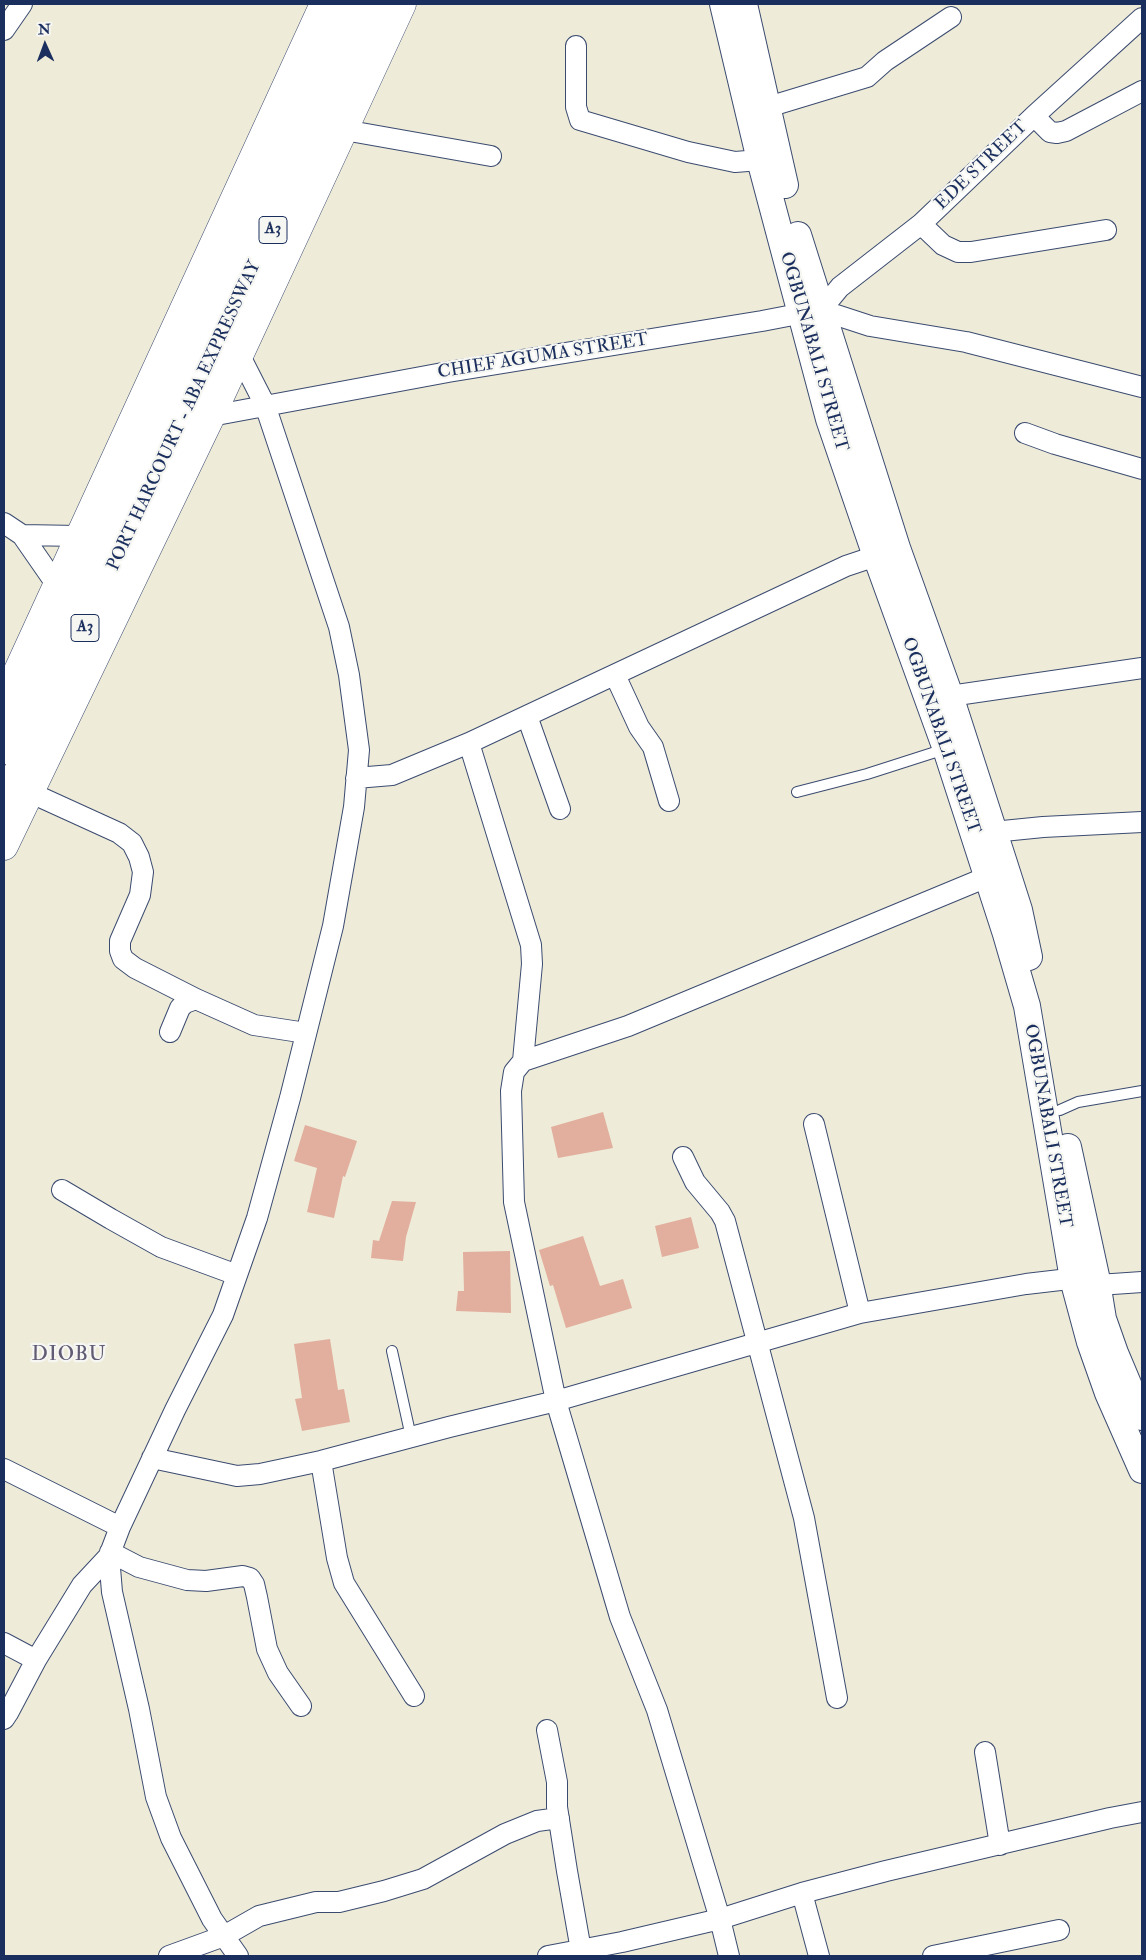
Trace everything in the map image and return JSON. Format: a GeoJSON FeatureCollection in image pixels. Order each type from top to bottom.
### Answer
{"type":"FeatureCollection","features":[{"type":"Feature","properties":{"kind":"main road"},"geometry":{"type":"LineString","coordinates":[[4,701],[78,536],[324,4]]}},
{"type":"Feature","properties":{"kind":"main road","name":"PORT HARCOURT - ABA EXPRESSWAY"},"geometry":{"type":"LineString","coordinates":[[4,801],[155,451],[353,4]]}},
{"type":"Feature","properties":{"kind":"main road","name":"PORT HARCOURT - ABA EXPRESSWAY"},"geometry":{"type":"LineString","coordinates":[[4,750],[155,451],[287,200],[377,4]]}},
{"type":"Feature","properties":{"kind":"main road"},"geometry":{"type":"LineString","coordinates":[[4,846],[211,416],[402,4]]}},
{"type":"Feature","properties":{"kind":"street"},"geometry":{"type":"LineString","coordinates":[[4,30],[22,4]]}},
{"type":"Feature","properties":{"kind":"street","name":"OGBUNABALI STREET"},"geometry":{"type":"LineString","coordinates":[[723,4],[760,160],[810,312],[950,696],[1019,910],[1060,1110],[1089,1280],[1090,1342],[1108,1392],[1142,1470]]}},
{"type":"Feature","properties":{"kind":"street","name":"OGBUNABALI STREET"},"geometry":{"type":"LineString","coordinates":[[744,4],[777,153],[800,242],[829,419],[946,749],[988,877],[1026,1006],[1089,1280],[1115,1354],[1142,1417]]}},
{"type":"Feature","properties":{"kind":"street"},"geometry":{"type":"LineString","coordinates":[[768,106],[867,77],[885,61],[951,17]]}},
{"type":"Feature","properties":{"kind":"street","name":"EDE STREET"},"geometry":{"type":"LineString","coordinates":[[810,312],[921,224],[1034,116],[1142,18]]}},
{"type":"Feature","properties":{"kind":"street"},"geometry":{"type":"LineString","coordinates":[[576,46],[576,107],[580,120],[688,152],[735,162],[760,160]]}},
{"type":"Feature","properties":{"kind":"street"},"geometry":{"type":"LineString","coordinates":[[1034,116],[1050,132],[1057,133],[1142,91]]}},
{"type":"Feature","properties":{"kind":"street"},"geometry":{"type":"LineString","coordinates":[[344,130],[491,156]]}},
{"type":"Feature","properties":{"kind":"street"},"geometry":{"type":"LineString","coordinates":[[921,224],[943,245],[958,252],[971,252],[1106,230]]}},
{"type":"Feature","properties":{"kind":"street"},"geometry":{"type":"LineString","coordinates":[[810,312],[870,326],[966,342],[1142,387]]}},
{"type":"Feature","properties":{"kind":"street","name":"CHIEF AGUMA STREET"},"geometry":{"type":"LineString","coordinates":[[211,416],[448,372],[810,312]]}},
{"type":"Feature","properties":{"kind":"street"},"geometry":{"type":"LineString","coordinates":[[4,1719],[36,1660],[82,1585],[110,1554],[120,1527],[174,1410],[223,1315],[257,1218],[290,1098],[332,926],[354,807],[358,750],[349,675],[339,627],[265,405],[239,354]]}},
{"type":"Feature","properties":{"kind":"street"},"geometry":{"type":"LineString","coordinates":[[1025,433],[1055,444],[1142,469]]}},
{"type":"Feature","properties":{"kind":"street"},"geometry":{"type":"LineString","coordinates":[[4,523],[22,535],[56,584]]}},
{"type":"Feature","properties":{"kind":"street"},"geometry":{"type":"LineString","coordinates":[[22,535],[78,536]]}},
{"type":"Feature","properties":{"kind":"street"},"geometry":{"type":"LineString","coordinates":[[356,778],[392,775],[470,743],[846,566],[876,556]]}},
{"type":"Feature","properties":{"kind":"street"},"geometry":{"type":"LineString","coordinates":[[950,696],[1142,668]]}},
{"type":"Feature","properties":{"kind":"street"},"geometry":{"type":"LineString","coordinates":[[615,675],[639,727],[653,747],[669,801]]}},
{"type":"Feature","properties":{"kind":"street"},"geometry":{"type":"LineString","coordinates":[[527,716],[560,809]]}},
{"type":"Feature","properties":{"kind":"street"},"geometry":{"type":"LineString","coordinates":[[470,743],[531,945],[532,964],[523,1061]]}},
{"type":"Feature","properties":{"kind":"street"},"geometry":{"type":"LineString","coordinates":[[29,792],[119,833],[132,842],[139,857],[142,872],[140,895],[120,941],[120,951],[123,959],[135,968],[254,1026],[306,1033]]}},
{"type":"Feature","properties":{"kind":"street"},"geometry":{"type":"LineString","coordinates":[[993,832],[1043,827],[1142,822]]}},
{"type":"Feature","properties":{"kind":"street"},"geometry":{"type":"LineString","coordinates":[[730,1956],[657,1710],[620,1616],[556,1401],[514,1202],[511,1092],[514,1072],[523,1061],[628,1026],[988,877]]}},
{"type":"Feature","properties":{"kind":"street"},"geometry":{"type":"LineString","coordinates":[[170,1032],[180,1008],[185,1003],[196,999]]}},
{"type":"Feature","properties":{"kind":"street"},"geometry":{"type":"LineString","coordinates":[[814,1124],[860,1313]]}},
{"type":"Feature","properties":{"kind":"street"},"geometry":{"type":"LineString","coordinates":[[682,1158],[694,1182],[720,1212],[725,1221],[804,1518],[837,1698]]}},
{"type":"Feature","properties":{"kind":"street"},"geometry":{"type":"LineString","coordinates":[[62,1190],[161,1246],[237,1275]]}},
{"type":"Feature","properties":{"kind":"street"},"geometry":{"type":"LineString","coordinates":[[152,1458],[237,1476],[260,1474],[320,1461],[556,1401],[860,1313],[1026,1284],[1089,1280],[1142,1282]]}},
{"type":"Feature","properties":{"kind":"street"},"geometry":{"type":"LineString","coordinates":[[320,1461],[337,1558],[344,1583],[414,1696]]}},
{"type":"Feature","properties":{"kind":"street"},"geometry":{"type":"LineString","coordinates":[[4,1468],[120,1527]]}},
{"type":"Feature","properties":{"kind":"street"},"geometry":{"type":"LineString","coordinates":[[110,1554],[139,1567],[187,1580],[206,1581],[243,1576],[250,1578],[254,1584],[267,1649],[278,1672],[301,1706]]}},
{"type":"Feature","properties":{"kind":"street"},"geometry":{"type":"LineString","coordinates":[[110,1554],[112,1592],[139,1709],[156,1797],[171,1838],[212,1920],[238,1956]]}},
{"type":"Feature","properties":{"kind":"street"},"geometry":{"type":"LineString","coordinates":[[4,1643],[36,1660]]}},
{"type":"Feature","properties":{"kind":"street"},"geometry":{"type":"LineString","coordinates":[[547,1730],[557,1782],[559,1818],[581,1953]]}},
{"type":"Feature","properties":{"kind":"street"},"geometry":{"type":"LineString","coordinates":[[985,1752],[1000,1845]]}},
{"type":"Feature","properties":{"kind":"street"},"geometry":{"type":"LineString","coordinates":[[548,1956],[581,1953],[720,1919],[802,1893],[886,1871],[1142,1812]]}},
{"type":"Feature","properties":{"kind":"street"},"geometry":{"type":"LineString","coordinates":[[169,1956],[224,1936],[260,1916],[316,1902],[339,1902],[423,1879],[505,1834],[537,1821],[559,1818]]}},
{"type":"Feature","properties":{"kind":"street"},"geometry":{"type":"LineString","coordinates":[[802,1893],[819,1956]]}},
{"type":"Feature","properties":{"kind":"street"},"geometry":{"type":"LineString","coordinates":[[933,1956],[1059,1930]]}},
{"type":"Feature","properties":{"kind":"lane"},"geometry":{"type":"LineString","coordinates":[[797,792],[841,781],[946,749]]}},
{"type":"Feature","properties":{"kind":"lane"},"geometry":{"type":"LineString","coordinates":[[1060,1110],[1078,1102],[1142,1091]]}},
{"type":"Feature","properties":{"kind":"lane"},"geometry":{"type":"LineString","coordinates":[[392,1351],[411,1437]]}},
{"type":"Feature","properties":{"kind":"building"},"geometry":{"type":"Polygon","coordinates":[[[603,1112],[613,1148],[558,1158],[551,1127],[603,1112]]]}},
{"type":"Feature","properties":{"kind":"building"},"geometry":{"type":"Polygon","coordinates":[[[305,1125],[357,1141],[345,1177],[343,1176],[334,1218],[307,1212],[317,1168],[294,1161],[305,1125]]]}},
{"type":"Feature","properties":{"kind":"building"},"geometry":{"type":"Polygon","coordinates":[[[392,1201],[416,1202],[406,1237],[403,1261],[371,1258],[373,1240],[379,1241],[392,1201]]]}},
{"type":"Feature","properties":{"kind":"building"},"geometry":{"type":"Polygon","coordinates":[[[691,1217],[699,1248],[662,1257],[655,1226],[691,1217]]]}},
{"type":"Feature","properties":{"kind":"building"},"geometry":{"type":"Polygon","coordinates":[[[583,1236],[600,1286],[623,1279],[632,1308],[566,1328],[553,1285],[550,1286],[539,1250],[583,1236]]]}},
{"type":"Feature","properties":{"kind":"building"},"geometry":{"type":"Polygon","coordinates":[[[510,1251],[511,1313],[456,1311],[458,1291],[464,1291],[463,1252],[510,1251]]]}},
{"type":"Feature","properties":{"kind":"building"},"geometry":{"type":"Polygon","coordinates":[[[330,1339],[338,1390],[344,1389],[350,1422],[302,1431],[295,1399],[302,1398],[294,1344],[330,1339]]]}},
{"type":"Feature","properties":{"kind":"district","name":"DIOBU"},"geometry":{"type":"Point","coordinates":[69,1356]}}]}
